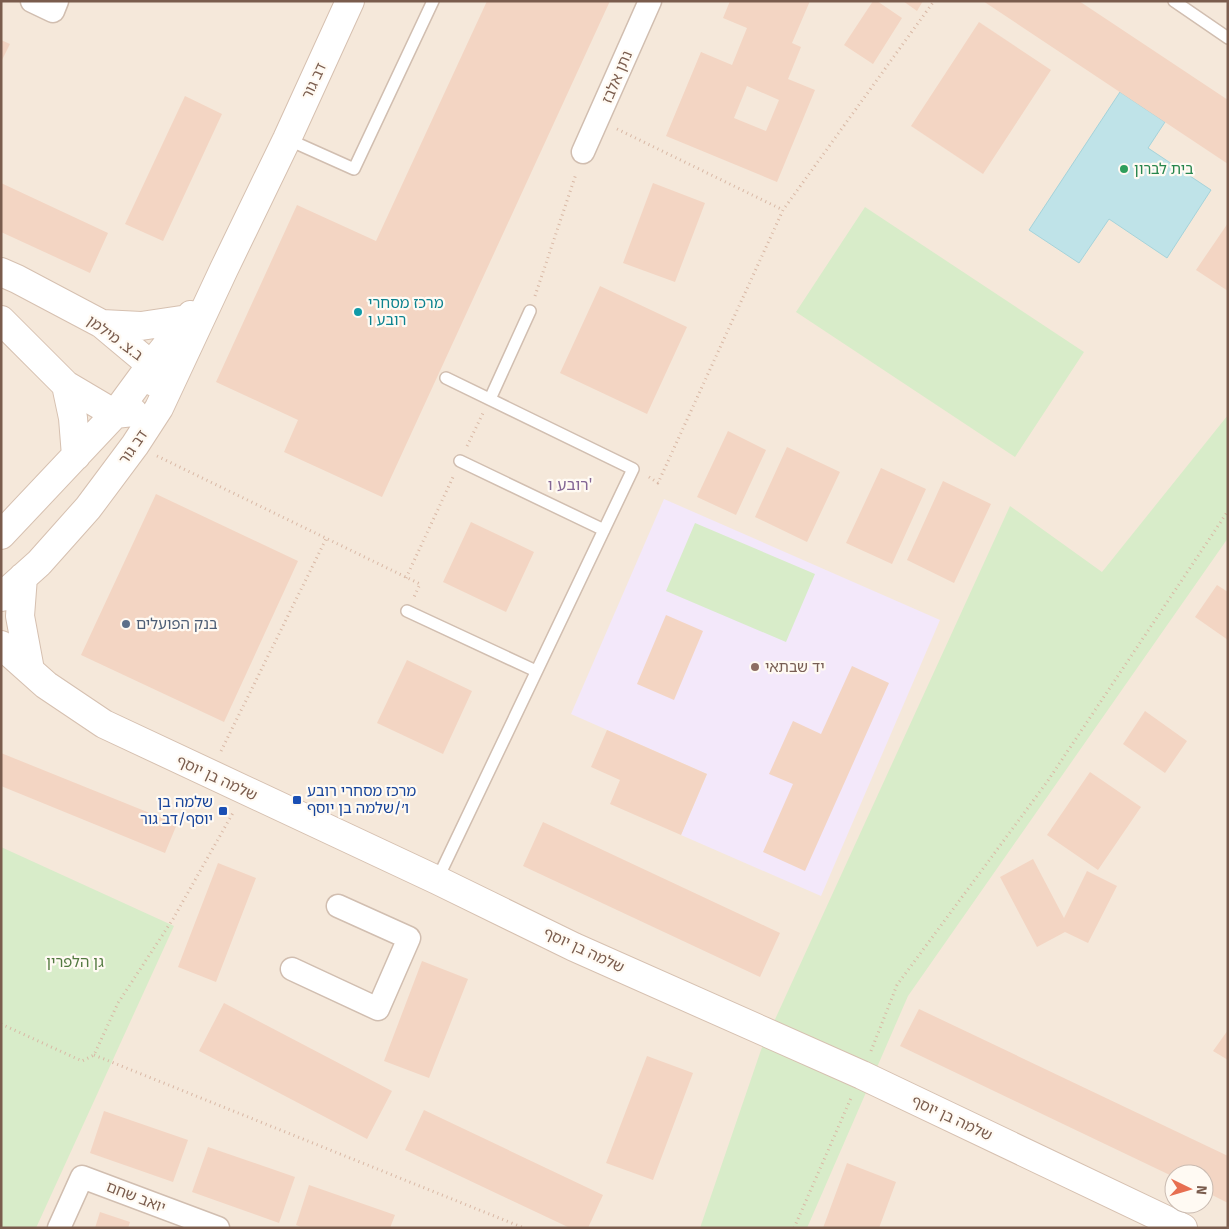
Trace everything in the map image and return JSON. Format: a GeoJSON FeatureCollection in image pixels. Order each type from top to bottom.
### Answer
{"type":"FeatureCollection","features":[{"type":"Feature","properties":{"kind":"street"},"geometry":{"type":"LineString","coordinates":[[32,1],[53,10],[57,1]]}},
{"type":"Feature","properties":{"kind":"street","name":"דב גור"},"geometry":{"type":"LineString","coordinates":[[1,597],[38,563],[88,508],[160,408],[350,1]]}},
{"type":"Feature","properties":{"kind":"street","name":"נתן אלבז"},"geometry":{"type":"LineString","coordinates":[[583,152],[650,1]]}},
{"type":"Feature","properties":{"kind":"street","name":"דב גור"},"geometry":{"type":"LineString","coordinates":[[1,535],[115,414],[224,269]]}},
{"type":"Feature","properties":{"kind":"street","name":"ב.צ. מילמן"},"geometry":{"type":"LineString","coordinates":[[1,272],[102,324],[151,365],[160,408]]}},
{"type":"Feature","properties":{"kind":"street"},"geometry":{"type":"LineString","coordinates":[[102,324],[141,326],[188,319]]}},
{"type":"Feature","properties":{"kind":"street"},"geometry":{"type":"LineString","coordinates":[[1,320],[66,385],[115,414],[160,408]]}},
{"type":"Feature","properties":{"kind":"street"},"geometry":{"type":"LineString","coordinates":[[66,385],[73,418],[76,456]]}},
{"type":"Feature","properties":{"kind":"street"},"geometry":{"type":"LineString","coordinates":[[23,577],[20,616],[30,670]]}},
{"type":"Feature","properties":{"kind":"street","name":"שלמה בן יוסף"},"geometry":{"type":"LineString","coordinates":[[1,645],[46,685],[104,724],[437,880],[574,947],[862,1075],[1183,1228]]}},
{"type":"Feature","properties":{"kind":"street"},"geometry":{"type":"LineString","coordinates":[[292,968],[378,1010],[409,938],[338,906]]}},
{"type":"Feature","properties":{"kind":"street","name":"יואב שחם"},"geometry":{"type":"LineString","coordinates":[[59,1228],[82,1177],[218,1228]]}},
{"type":"Feature","properties":{"kind":"lane"},"geometry":{"type":"LineString","coordinates":[[287,139],[354,169],[433,1]]}},
{"type":"Feature","properties":{"kind":"lane"},"geometry":{"type":"LineString","coordinates":[[1174,1],[1228,38]]}},
{"type":"Feature","properties":{"kind":"lane"},"geometry":{"type":"LineString","coordinates":[[490,399],[530,311]]}},
{"type":"Feature","properties":{"kind":"lane"},"geometry":{"type":"LineString","coordinates":[[437,880],[633,469],[446,378]]}},
{"type":"Feature","properties":{"kind":"lane"},"geometry":{"type":"LineString","coordinates":[[460,461],[604,530]]}},
{"type":"Feature","properties":{"kind":"lane"},"geometry":{"type":"LineString","coordinates":[[407,611],[536,671]]}},
{"type":"Feature","properties":{"kind":"path"},"geometry":{"type":"LineString","coordinates":[[633,469],[658,483],[783,210],[934,1]]}},
{"type":"Feature","properties":{"kind":"path"},"geometry":{"type":"LineString","coordinates":[[598,120],[783,210]]}},
{"type":"Feature","properties":{"kind":"path"},"geometry":{"type":"LineString","coordinates":[[530,311],[583,152]]}},
{"type":"Feature","properties":{"kind":"path"},"geometry":{"type":"LineString","coordinates":[[406,578],[490,399]]}},
{"type":"Feature","properties":{"kind":"path"},"geometry":{"type":"LineString","coordinates":[[134,445],[420,584],[407,611]]}},
{"type":"Feature","properties":{"kind":"path"},"geometry":{"type":"LineString","coordinates":[[794,1228],[862,1075],[897,985],[1048,782],[1228,511]]}},
{"type":"Feature","properties":{"kind":"path"},"geometry":{"type":"LineString","coordinates":[[209,774],[326,539]]}},
{"type":"Feature","properties":{"kind":"path"},"geometry":{"type":"LineString","coordinates":[[1,1024],[82,1061],[94,1055],[118,1003],[173,919],[245,791]]}},
{"type":"Feature","properties":{"kind":"path"},"geometry":{"type":"LineString","coordinates":[[94,1055],[524,1228]]}},
{"type":"Feature","properties":{"kind":"shaded area"},"geometry":{"type":"Polygon","coordinates":[[[1,1],[1228,1],[1228,1228],[1,1228],[1,1]]]}},
{"type":"Feature","properties":{"kind":"shaded area","name":"יד שבתאי"},"geometry":{"type":"Polygon","coordinates":[[[664,499],[940,620],[821,896],[681,835],[707,774],[571,714],[664,499]]]}},
{"type":"Feature","properties":{"kind":"green space"},"geometry":{"type":"Polygon","coordinates":[[[865,207],[1084,352],[1015,457],[796,312],[865,207]]]}},
{"type":"Feature","properties":{"kind":"green space"},"geometry":{"type":"Polygon","coordinates":[[[1228,415],[1228,538],[908,996],[807,1228],[700,1228],[761,1050],[1010,506],[1102,572],[1228,415]]]}},
{"type":"Feature","properties":{"kind":"green space"},"geometry":{"type":"Polygon","coordinates":[[[695,523],[815,574],[786,642],[666,591],[695,523]]]}},
{"type":"Feature","properties":{"kind":"green space","name":"גן הלפרין"},"geometry":{"type":"Polygon","coordinates":[[[1,847],[174,926],[36,1228],[1,1228],[1,847]]]}},
{"type":"Feature","properties":{"kind":"water","name":"בית לברון"},"geometry":{"type":"Polygon","coordinates":[[[1120,92],[1165,122],[1148,148],[1211,190],[1167,258],[1109,219],[1079,263],[1029,230],[1120,92]]]}},
{"type":"Feature","properties":{"kind":"building","name":"מרכז מסחרי רובע ו"},"geometry":{"type":"Polygon","coordinates":[[[487,1],[610,1],[382,497],[284,452],[298,420],[216,382],[297,205],[376,241],[487,1]]]}},
{"type":"Feature","properties":{"kind":"building"},"geometry":{"type":"Polygon","coordinates":[[[730,1],[810,1],[792,43],[801,47],[788,79],[815,90],[777,182],[666,136],[701,52],[732,65],[747,28],[723,18],[730,1]],[[747,86],[734,118],[766,131],[779,100],[747,86]]]}},
{"type":"Feature","properties":{"kind":"building"},"geometry":{"type":"Polygon","coordinates":[[[873,1],[877,1],[902,18],[873,64],[844,45],[873,1]]]}},
{"type":"Feature","properties":{"kind":"building"},"geometry":{"type":"Polygon","coordinates":[[[903,1],[923,1],[917,11],[903,1]]]}},
{"type":"Feature","properties":{"kind":"building"},"geometry":{"type":"Polygon","coordinates":[[[983,1],[1079,1],[1228,100],[1228,164],[983,1]]]}},
{"type":"Feature","properties":{"kind":"building"},"geometry":{"type":"Polygon","coordinates":[[[979,22],[1051,70],[983,174],[911,126],[979,22]]]}},
{"type":"Feature","properties":{"kind":"building"},"geometry":{"type":"Polygon","coordinates":[[[1,40],[10,44],[1,62],[1,40]]]}},
{"type":"Feature","properties":{"kind":"building"},"geometry":{"type":"Polygon","coordinates":[[[185,96],[222,114],[163,241],[125,224],[185,96]]]}},
{"type":"Feature","properties":{"kind":"building"},"geometry":{"type":"Polygon","coordinates":[[[1,183],[108,233],[90,273],[1,232],[1,183]]]}},
{"type":"Feature","properties":{"kind":"building"},"geometry":{"type":"Polygon","coordinates":[[[653,183],[705,203],[675,282],[623,263],[653,183]]]}},
{"type":"Feature","properties":{"kind":"building"},"geometry":{"type":"Polygon","coordinates":[[[1228,223],[1228,291],[1196,270],[1228,223]]]}},
{"type":"Feature","properties":{"kind":"building"},"geometry":{"type":"Polygon","coordinates":[[[600,286],[687,327],[647,414],[560,373],[600,286]]]}},
{"type":"Feature","properties":{"kind":"building"},"geometry":{"type":"Polygon","coordinates":[[[728,431],[766,450],[736,515],[697,497],[728,431]]]}},
{"type":"Feature","properties":{"kind":"building"},"geometry":{"type":"Polygon","coordinates":[[[787,447],[840,472],[807,542],[755,517],[787,447]]]}},
{"type":"Feature","properties":{"kind":"building"},"geometry":{"type":"Polygon","coordinates":[[[881,468],[926,489],[892,564],[846,543],[881,468]]]}},
{"type":"Feature","properties":{"kind":"building"},"geometry":{"type":"Polygon","coordinates":[[[943,481],[991,504],[954,583],[907,560],[943,481]]]}},
{"type":"Feature","properties":{"kind":"building"},"geometry":{"type":"Polygon","coordinates":[[[156,494],[298,561],[224,722],[81,655],[156,494]]]}},
{"type":"Feature","properties":{"kind":"building"},"geometry":{"type":"Polygon","coordinates":[[[471,522],[534,552],[506,612],[443,582],[471,522]]]}},
{"type":"Feature","properties":{"kind":"building"},"geometry":{"type":"Polygon","coordinates":[[[1217,585],[1228,592],[1228,640],[1195,617],[1217,585]]]}},
{"type":"Feature","properties":{"kind":"building"},"geometry":{"type":"Polygon","coordinates":[[[666,615],[703,631],[674,700],[637,684],[666,615]]]}},
{"type":"Feature","properties":{"kind":"building"},"geometry":{"type":"Polygon","coordinates":[[[407,660],[472,691],[443,754],[377,723],[407,660]]]}},
{"type":"Feature","properties":{"kind":"building"},"geometry":{"type":"Polygon","coordinates":[[[852,666],[889,683],[805,871],[763,852],[793,784],[769,774],[793,721],[821,734],[852,666]]]}},
{"type":"Feature","properties":{"kind":"building"},"geometry":{"type":"Polygon","coordinates":[[[1145,711],[1187,741],[1165,773],[1123,744],[1145,711]]]}},
{"type":"Feature","properties":{"kind":"building"},"geometry":{"type":"Polygon","coordinates":[[[607,730],[707,774],[681,835],[610,804],[620,780],[591,767],[607,730]]]}},
{"type":"Feature","properties":{"kind":"building"},"geometry":{"type":"Polygon","coordinates":[[[1,753],[177,824],[165,853],[1,786],[1,753]]]}},
{"type":"Feature","properties":{"kind":"building"},"geometry":{"type":"Polygon","coordinates":[[[1090,772],[1141,807],[1098,870],[1047,835],[1090,772]]]}},
{"type":"Feature","properties":{"kind":"building"},"geometry":{"type":"Polygon","coordinates":[[[543,822],[780,933],[760,977],[523,866],[543,822]]]}},
{"type":"Feature","properties":{"kind":"building"},"geometry":{"type":"Polygon","coordinates":[[[1033,859],[1064,918],[1087,871],[1117,886],[1088,943],[1065,932],[1037,947],[1000,877],[1033,859]]]}},
{"type":"Feature","properties":{"kind":"building"},"geometry":{"type":"Polygon","coordinates":[[[218,863],[256,878],[216,982],[178,967],[218,863]]]}},
{"type":"Feature","properties":{"kind":"building"},"geometry":{"type":"Polygon","coordinates":[[[422,961],[468,979],[429,1078],[384,1061],[422,961]]]}},
{"type":"Feature","properties":{"kind":"building"},"geometry":{"type":"Polygon","coordinates":[[[224,1003],[392,1091],[367,1139],[199,1051],[224,1003]]]}},
{"type":"Feature","properties":{"kind":"building"},"geometry":{"type":"Polygon","coordinates":[[[919,1009],[1228,1156],[1228,1203],[1214,1196],[1214,1164],[1164,1164],[1164,1172],[900,1046],[919,1009]]]}},
{"type":"Feature","properties":{"kind":"building"},"geometry":{"type":"Polygon","coordinates":[[[1228,1030],[1228,1060],[1213,1051],[1228,1030]]]}},
{"type":"Feature","properties":{"kind":"building"},"geometry":{"type":"Polygon","coordinates":[[[647,1056],[693,1073],[653,1180],[606,1163],[647,1056]]]}},
{"type":"Feature","properties":{"kind":"building"},"geometry":{"type":"Polygon","coordinates":[[[424,1110],[603,1195],[588,1228],[570,1228],[405,1150],[424,1110]]]}},
{"type":"Feature","properties":{"kind":"building"},"geometry":{"type":"Polygon","coordinates":[[[104,1111],[188,1140],[173,1182],[90,1153],[104,1111]]]}},
{"type":"Feature","properties":{"kind":"building"},"geometry":{"type":"Polygon","coordinates":[[[208,1147],[295,1177],[279,1223],[192,1192],[208,1147]]]}},
{"type":"Feature","properties":{"kind":"building"},"geometry":{"type":"Polygon","coordinates":[[[847,1163],[896,1182],[879,1228],[823,1228],[847,1163]]]}},
{"type":"Feature","properties":{"kind":"building"},"geometry":{"type":"Polygon","coordinates":[[[309,1185],[395,1215],[390,1228],[303,1228],[296,1225],[309,1185]]]}},
{"type":"Feature","properties":{"kind":"building"},"geometry":{"type":"Polygon","coordinates":[[[100,1212],[130,1222],[128,1228],[95,1228],[100,1212]]]}},
{"type":"Feature","properties":{"kind":"place","name":"בית לברון"},"geometry":{"type":"Point","coordinates":[1124,169]}},
{"type":"Feature","properties":{"kind":"place","name":"מרכז מסחרי רובע ו"},"geometry":{"type":"Point","coordinates":[358,312]}},
{"type":"Feature","properties":{"kind":"place","name":"בנק הפועלים"},"geometry":{"type":"Point","coordinates":[126,624]}},
{"type":"Feature","properties":{"kind":"place","name":"יד שבתאי"},"geometry":{"type":"Point","coordinates":[755,667]}},
{"type":"Feature","properties":{"kind":"place","name":"מרכז מסחרי רובע ו׳/שלמה בן יוסף"},"geometry":{"type":"Point","coordinates":[297,800]}},
{"type":"Feature","properties":{"kind":"place","name":"שלמה בן יוסף/דב גור"},"geometry":{"type":"Point","coordinates":[223,811]}},
{"type":"Feature","properties":{"kind":"district","name":"רובע ו'"},"geometry":{"type":"Point","coordinates":[570,484]}}]}
